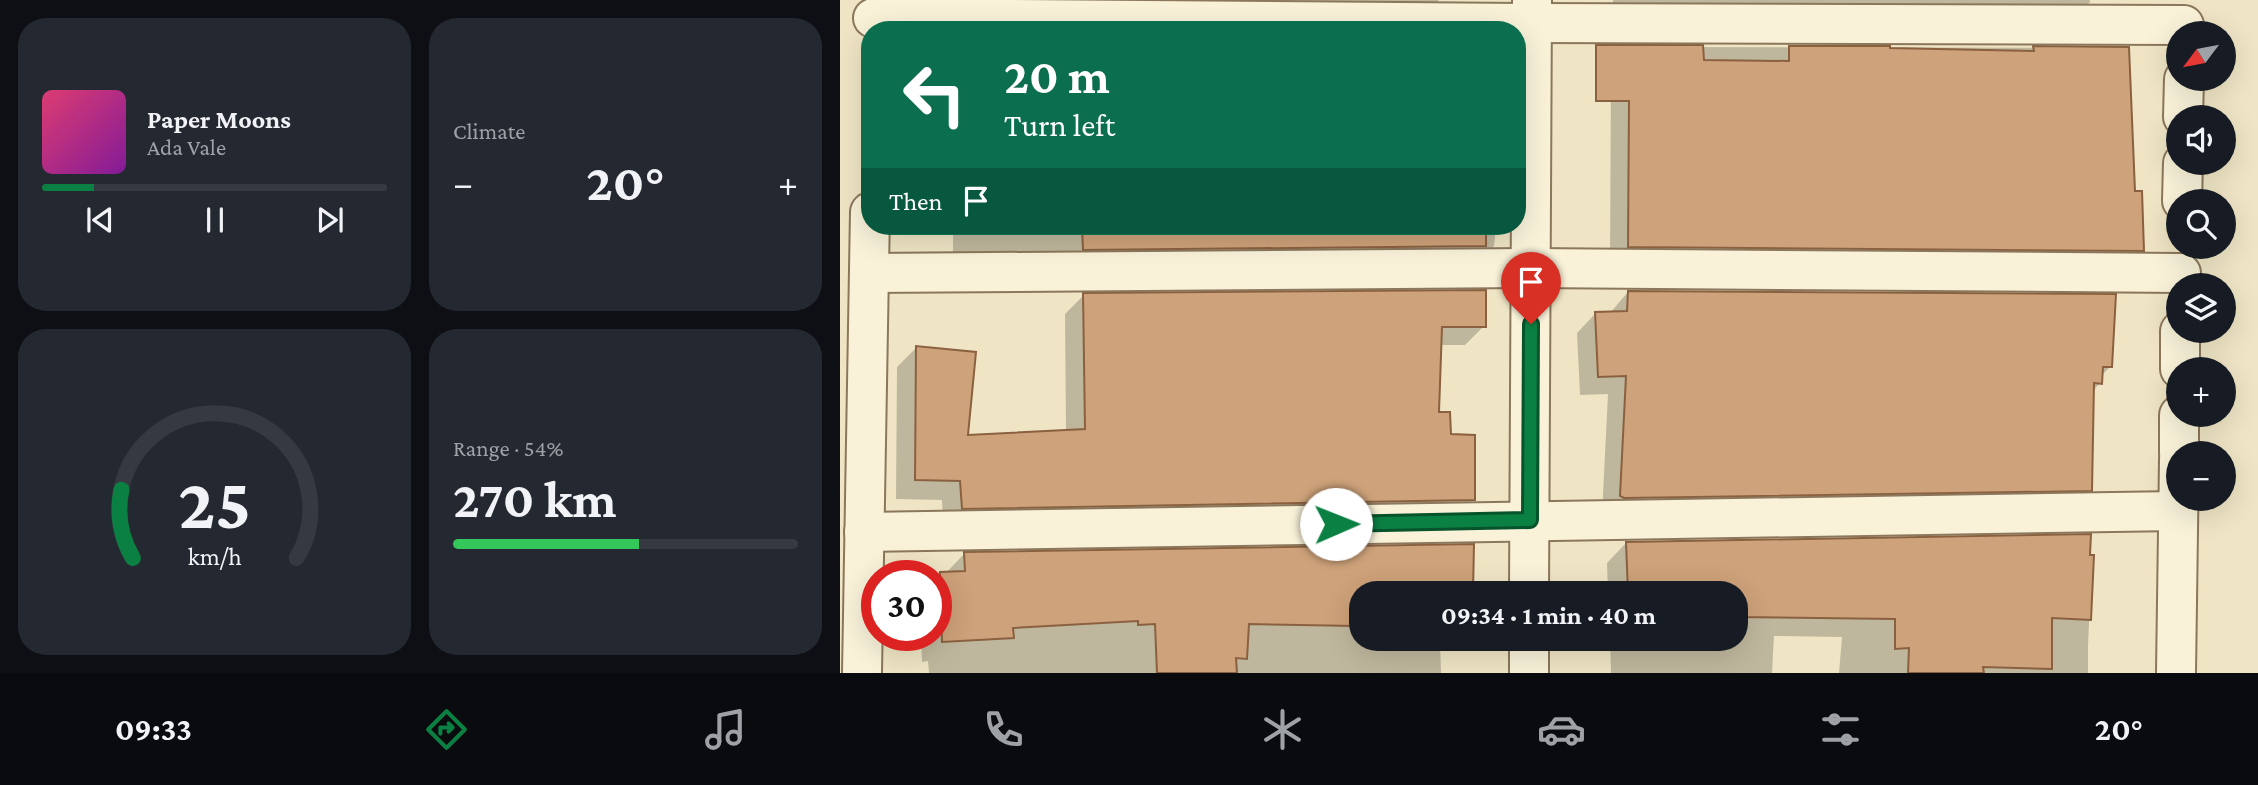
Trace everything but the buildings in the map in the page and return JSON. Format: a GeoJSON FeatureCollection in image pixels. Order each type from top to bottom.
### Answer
{"type":"FeatureCollection","features":[{"type":"Feature","properties":{"kind":"street"},"geometry":{"type":"LineString","coordinates":[[873,16],[1532,12],[2184,19]]}},
{"type":"Feature","properties":{"kind":"street"},"geometry":{"type":"LineString","coordinates":[[1529,581],[1532,12]]}},
{"type":"Feature","properties":{"kind":"street"},"geometry":{"type":"LineString","coordinates":[[862,673],[870,235]]}},
{"type":"Feature","properties":{"kind":"street"},"geometry":{"type":"LineString","coordinates":[[869,273],[1531,268],[2181,269]]}},
{"type":"Feature","properties":{"kind":"street"},"geometry":{"type":"LineString","coordinates":[[864,532],[2178,511],[2176,673]]}},
{"type":"Feature","properties":{"kind":"street"},"geometry":{"type":"LineString","coordinates":[[1529,651],[1529,673]]}},
{"type":"Feature","properties":{"kind":"route"},"geometry":{"type":"LineString","coordinates":[[1336,524],[1530,520],[1531,324]]}}]}
